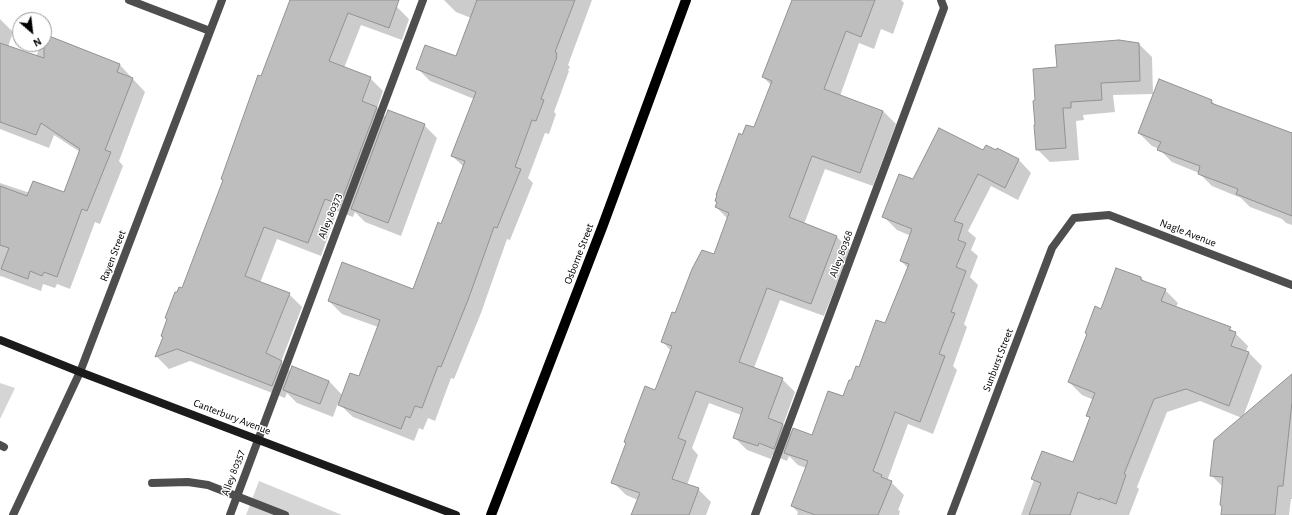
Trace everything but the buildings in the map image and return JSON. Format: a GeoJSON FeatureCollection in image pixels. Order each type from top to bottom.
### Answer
{"type":"FeatureCollection","features":[{"type":"Feature","properties":{"kind":"main road","name":"Osborne Street"},"geometry":{"type":"LineString","coordinates":[[492,515],[603,225],[686,0]]}},
{"type":"Feature","properties":{"kind":"street"},"geometry":{"type":"LineString","coordinates":[[128,0],[210,31]]}},
{"type":"Feature","properties":{"kind":"street","name":"Rayen Street"},"geometry":{"type":"LineString","coordinates":[[13,515],[80,372],[222,0]]}},
{"type":"Feature","properties":{"kind":"street","name":"Alley 80373"},"geometry":{"type":"LineString","coordinates":[[258,439],[423,0]]}},
{"type":"Feature","properties":{"kind":"street","name":"Alley 80368"},"geometry":{"type":"LineString","coordinates":[[755,515],[944,8],[941,0]]}},
{"type":"Feature","properties":{"kind":"street","name":"Nagle Avenue"},"geometry":{"type":"LineString","coordinates":[[1074,218],[1109,215],[1292,285]]}},
{"type":"Feature","properties":{"kind":"street","name":"Sunburst Street"},"geometry":{"type":"LineString","coordinates":[[951,515],[1052,248],[1074,218]]}},
{"type":"Feature","properties":{"kind":"street","name":"Canterbury Avenue"},"geometry":{"type":"LineString","coordinates":[[0,340],[80,372],[456,515]]}},
{"type":"Feature","properties":{"kind":"street","name":"Alley 80357"},"geometry":{"type":"LineString","coordinates":[[230,515],[258,439]]}},
{"type":"Feature","properties":{"kind":"street"},"geometry":{"type":"LineString","coordinates":[[152,483],[188,482],[208,485],[285,515]]}},
{"type":"Feature","properties":{"kind":"shaded area"},"geometry":{"type":"Polygon","coordinates":[[[0,383],[15,388],[0,419],[0,383]]]}},
{"type":"Feature","properties":{"kind":"shaded area"},"geometry":{"type":"Polygon","coordinates":[[[259,481],[342,515],[246,515],[259,481]]]}}]}
